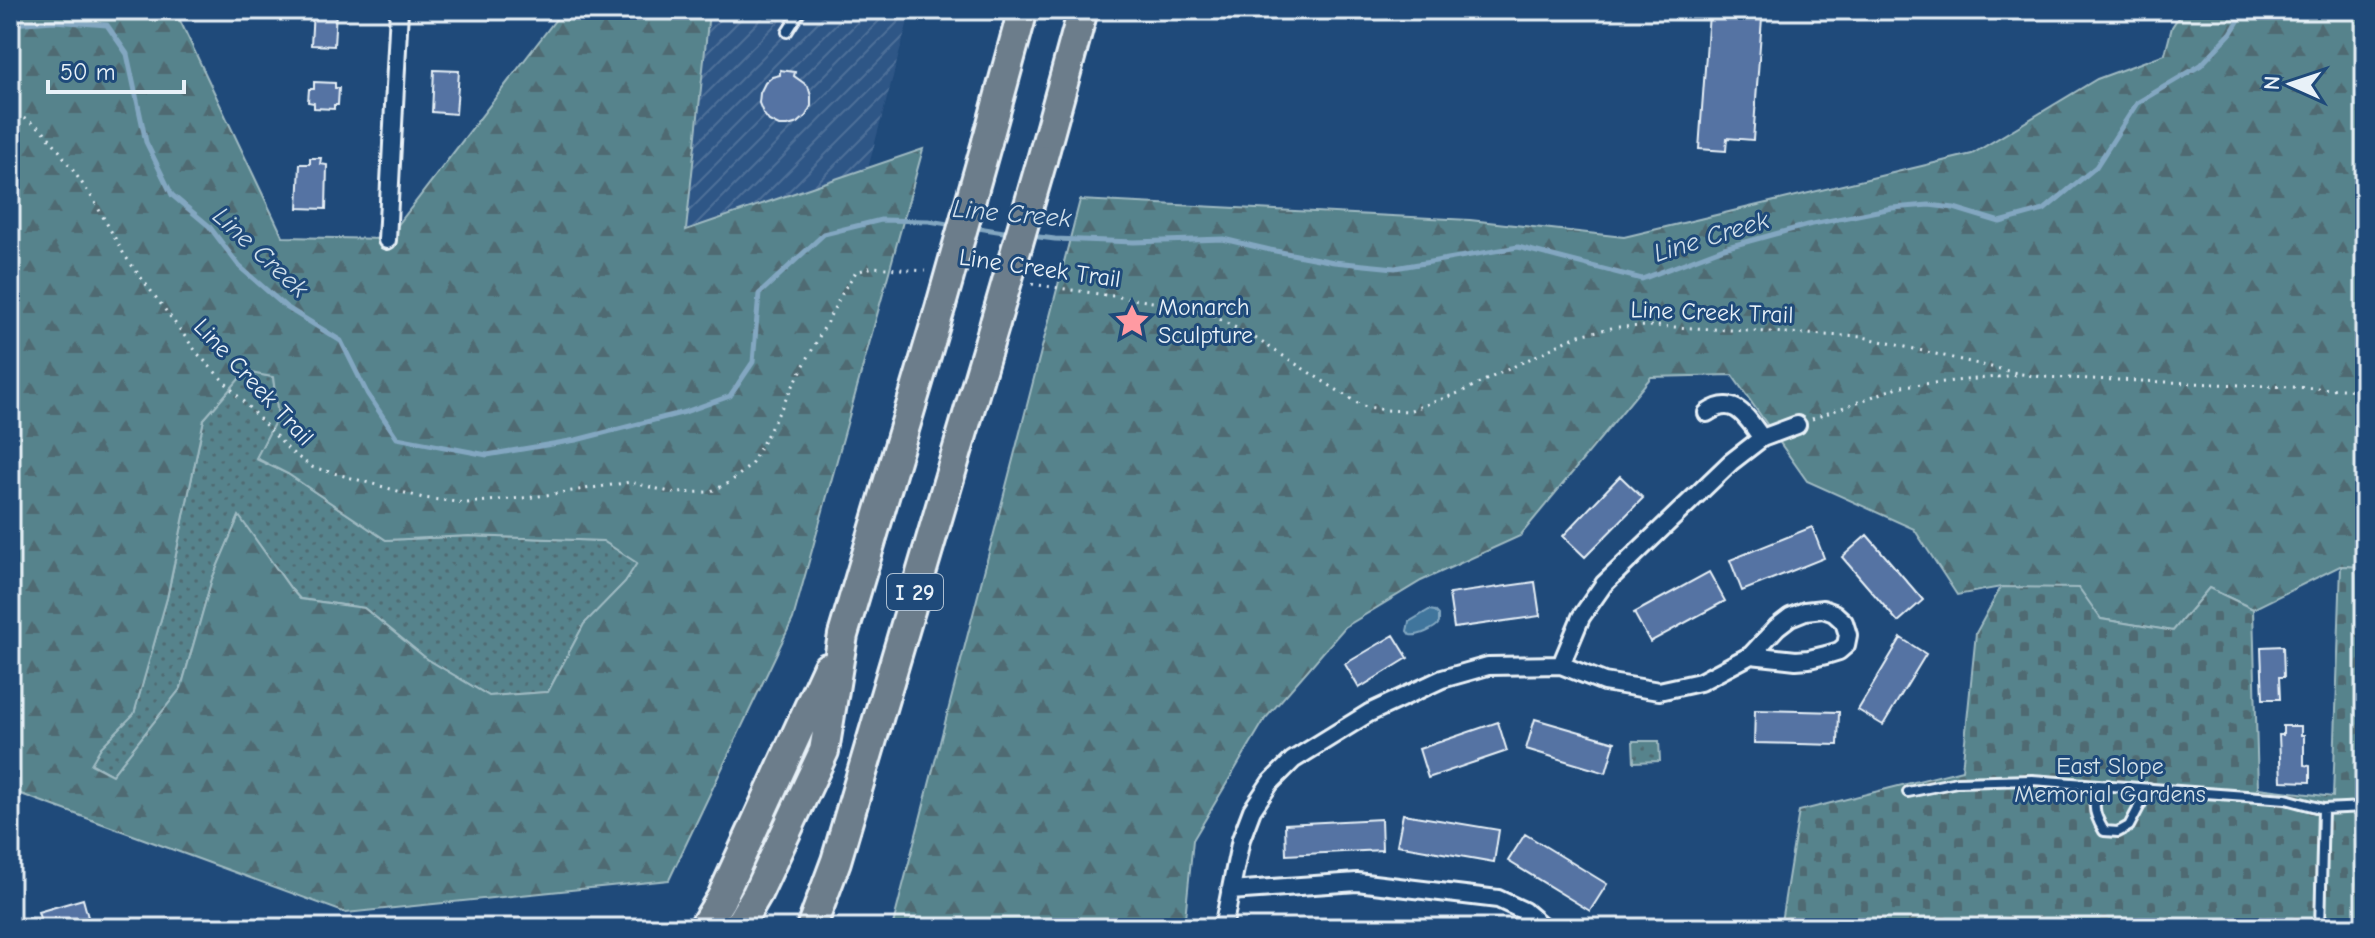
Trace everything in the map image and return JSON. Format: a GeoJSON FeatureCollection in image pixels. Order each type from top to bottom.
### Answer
{"type":"FeatureCollection","features":[{"type":"Feature","properties":{"kind":"highway","name":"I 29"},"geometry":{"type":"LineString","coordinates":[[703,928],[721,899],[843,635],[941,305],[1023,10]]}},
{"type":"Feature","properties":{"kind":"highway","name":"I 29"},"geometry":{"type":"LineString","coordinates":[[811,928],[836,861],[995,323],[1083,10]]}},
{"type":"Feature","properties":{"kind":"highway"},"geometry":{"type":"LineString","coordinates":[[737,928],[757,894],[824,751],[843,635]]}},
{"type":"Feature","properties":{"kind":"highway"},"geometry":{"type":"LineString","coordinates":[[822,928],[836,861]]}},
{"type":"Feature","properties":{"kind":"street"},"geometry":{"type":"LineString","coordinates":[[387,240],[399,10]]}},
{"type":"Feature","properties":{"kind":"street"},"geometry":{"type":"LineString","coordinates":[[1707,413],[1724,405],[1733,407],[1742,413],[1762,438]]}},
{"type":"Feature","properties":{"kind":"street"},"geometry":{"type":"LineString","coordinates":[[1561,665],[1581,617],[1604,584],[1731,462],[1762,438],[1797,425]]}},
{"type":"Feature","properties":{"kind":"street"},"geometry":{"type":"LineString","coordinates":[[1223,928],[1241,839],[1252,810],[1270,783],[1293,760],[1369,713],[1442,679],[1488,666],[1561,665],[1604,682],[1659,691],[1700,682],[1751,655],[1777,627],[1805,611],[1823,609],[1834,613],[1844,622],[1848,635],[1846,645],[1839,651],[1809,659],[1751,655]]}},
{"type":"Feature","properties":{"kind":"street"},"geometry":{"type":"LineString","coordinates":[[1230,891],[1357,882],[1498,899],[1524,911],[1544,928]]}},
{"type":"Feature","properties":{"kind":"lane"},"geometry":{"type":"LineString","coordinates":[[787,32],[801,10]]}},
{"type":"Feature","properties":{"kind":"lane"},"geometry":{"type":"LineString","coordinates":[[1908,792],[1973,780],[2032,780],[2286,799],[2323,809],[2365,807]]}},
{"type":"Feature","properties":{"kind":"lane"},"geometry":{"type":"LineString","coordinates":[[2109,785],[2100,791],[2094,806],[2096,818],[2104,831],[2118,832],[2129,826],[2149,788]]}},
{"type":"Feature","properties":{"kind":"lane"},"geometry":{"type":"LineString","coordinates":[[2320,928],[2323,809]]}},
{"type":"Feature","properties":{"kind":"path","name":"Line Creek Trail"},"geometry":{"type":"LineString","coordinates":[[10,110],[42,129],[93,199],[125,256],[198,354],[291,452],[312,467],[423,498],[466,503],[533,497],[631,482],[673,493],[709,492],[729,483],[751,465],[856,272],[873,267],[928,271]]}},
{"type":"Feature","properties":{"kind":"path","name":"Line Creek Trail"},"geometry":{"type":"LineString","coordinates":[[1021,283],[1206,312],[1255,338],[1362,406],[1386,410],[1408,411],[1461,392],[1579,335],[1616,327],[1655,326],[1863,337],[2021,374],[2365,390]]}},
{"type":"Feature","properties":{"kind":"path"},"geometry":{"type":"LineString","coordinates":[[1797,425],[1901,386],[2021,374]]}},
{"type":"Feature","properties":{"kind":"shaded area"},"geometry":{"type":"Polygon","coordinates":[[[683,10],[911,10],[868,168],[685,230],[709,12],[683,10]]]}},
{"type":"Feature","properties":{"kind":"shaded area"},"geometry":{"type":"Polygon","coordinates":[[[1429,610],[1439,615],[1439,623],[1426,632],[1410,635],[1407,631],[1409,622],[1429,610]]]}},
{"type":"Feature","properties":{"kind":"green space"},"geometry":{"type":"Polygon","coordinates":[[[10,10],[175,10],[283,237],[387,239],[563,10],[709,12],[686,230],[923,149],[793,619],[669,880],[346,913],[10,790],[10,10]],[[245,372],[204,419],[167,598],[134,714],[101,747],[91,764],[112,775],[181,688],[212,579],[239,516],[300,599],[364,608],[427,659],[489,696],[548,692],[584,624],[625,582],[637,563],[603,541],[469,536],[386,540],[288,474],[256,458],[278,416],[273,377],[245,372]]]}},
{"type":"Feature","properties":{"kind":"green space"},"geometry":{"type":"Polygon","coordinates":[[[2183,10],[2365,10],[2365,567],[2340,566],[2253,609],[2209,588],[2173,631],[2101,619],[2001,587],[1957,595],[1914,529],[1807,481],[1732,375],[1651,377],[1520,536],[1421,581],[1345,627],[1265,719],[1193,840],[1184,928],[892,928],[1080,200],[1470,220],[1624,237],[1972,154],[2097,79],[2165,54],[2172,27],[2183,10]]]}},
{"type":"Feature","properties":{"kind":"green space"},"geometry":{"type":"Polygon","coordinates":[[[245,372],[273,377],[278,416],[256,459],[288,474],[386,540],[469,536],[603,541],[638,563],[625,582],[584,624],[548,692],[489,696],[427,659],[364,608],[300,599],[239,517],[212,579],[181,688],[112,775],[91,763],[101,747],[134,713],[167,598],[204,419],[245,372]]]}},
{"type":"Feature","properties":{"kind":"green space","name":"East Slope Memorial Gardens"},"geometry":{"type":"Polygon","coordinates":[[[2341,566],[2365,567],[2365,928],[1780,928],[1799,811],[1962,770],[1976,633],[2001,587],[2079,588],[2101,619],[2173,631],[2209,588],[2253,609],[2258,788],[2333,797],[2341,566]]]}},
{"type":"Feature","properties":{"kind":"green space"},"geometry":{"type":"Polygon","coordinates":[[[1633,741],[1659,741],[1660,761],[1634,762],[1633,741]]]}},
{"type":"Feature","properties":{"kind":"building"},"geometry":{"type":"Polygon","coordinates":[[[313,10],[336,10],[334,46],[311,45],[313,10]]]}},
{"type":"Feature","properties":{"kind":"building"},"geometry":{"type":"Polygon","coordinates":[[[1591,10],[1671,10],[1671,14],[1591,10]]]}},
{"type":"Feature","properties":{"kind":"building"},"geometry":{"type":"Polygon","coordinates":[[[1709,14],[1762,18],[1753,140],[1727,138],[1726,151],[1699,149],[1709,14]]]}},
{"type":"Feature","properties":{"kind":"building"},"geometry":{"type":"Polygon","coordinates":[[[434,70],[459,71],[456,114],[432,112],[434,70]]]}},
{"type":"Feature","properties":{"kind":"building"},"geometry":{"type":"Polygon","coordinates":[[[780,70],[795,72],[794,76],[808,86],[811,96],[811,106],[806,116],[788,126],[769,121],[759,103],[765,83],[780,75],[780,70]]]}},
{"type":"Feature","properties":{"kind":"building"},"geometry":{"type":"Polygon","coordinates":[[[314,82],[335,83],[335,88],[339,88],[338,105],[334,105],[334,109],[314,108],[314,103],[308,102],[309,89],[314,89],[314,82]]]}},
{"type":"Feature","properties":{"kind":"building"},"geometry":{"type":"Polygon","coordinates":[[[310,158],[321,158],[320,164],[327,165],[326,209],[298,208],[300,164],[310,164],[310,158]]]}},
{"type":"Feature","properties":{"kind":"building"},"geometry":{"type":"Polygon","coordinates":[[[1620,476],[1643,498],[1585,557],[1563,536],[1620,476]]]}},
{"type":"Feature","properties":{"kind":"building"},"geometry":{"type":"Polygon","coordinates":[[[1812,527],[1824,558],[1742,591],[1730,560],[1812,527]]]}},
{"type":"Feature","properties":{"kind":"building"},"geometry":{"type":"Polygon","coordinates":[[[1867,535],[1923,600],[1898,622],[1842,557],[1867,535]]]}},
{"type":"Feature","properties":{"kind":"building"},"geometry":{"type":"Polygon","coordinates":[[[1709,572],[1725,601],[1650,642],[1634,613],[1709,572]]]}},
{"type":"Feature","properties":{"kind":"building"},"geometry":{"type":"Polygon","coordinates":[[[1535,582],[1540,616],[1454,628],[1449,594],[1535,582]]]}},
{"type":"Feature","properties":{"kind":"building"},"geometry":{"type":"Polygon","coordinates":[[[1394,635],[1408,658],[1359,688],[1345,664],[1394,635]]]}},
{"type":"Feature","properties":{"kind":"building"},"geometry":{"type":"Polygon","coordinates":[[[1901,638],[1926,654],[1883,725],[1858,710],[1901,638]]]}},
{"type":"Feature","properties":{"kind":"building"},"geometry":{"type":"Polygon","coordinates":[[[2283,646],[2284,677],[2279,677],[2280,699],[2263,699],[2261,647],[2283,646]]]}},
{"type":"Feature","properties":{"kind":"building"},"geometry":{"type":"Polygon","coordinates":[[[1755,710],[1839,712],[1838,745],[1754,743],[1755,710]]]}},
{"type":"Feature","properties":{"kind":"building"},"geometry":{"type":"Polygon","coordinates":[[[1535,719],[1615,742],[1606,773],[1526,749],[1535,719]]]}},
{"type":"Feature","properties":{"kind":"building"},"geometry":{"type":"Polygon","coordinates":[[[1498,722],[1507,751],[1428,778],[1419,749],[1498,722]]]}},
{"type":"Feature","properties":{"kind":"building"},"geometry":{"type":"Polygon","coordinates":[[[2283,726],[2301,726],[2304,765],[2310,766],[2310,782],[2281,781],[2279,735],[2283,735],[2283,726]]]}},
{"type":"Feature","properties":{"kind":"building"},"geometry":{"type":"Polygon","coordinates":[[[1403,814],[1499,830],[1494,862],[1397,845],[1403,814]]]}},
{"type":"Feature","properties":{"kind":"building"},"geometry":{"type":"Polygon","coordinates":[[[1381,819],[1382,850],[1286,855],[1285,824],[1381,819]]]}},
{"type":"Feature","properties":{"kind":"building"},"geometry":{"type":"Polygon","coordinates":[[[1525,834],[1607,884],[1590,911],[1508,861],[1525,834]]]}},
{"type":"Feature","properties":{"kind":"building"},"geometry":{"type":"Polygon","coordinates":[[[83,899],[91,928],[43,928],[38,912],[83,899]]]}},
{"type":"Feature","properties":{"kind":"waterway","name":"Line Creek"},"geometry":{"type":"LineString","coordinates":[[1031,236],[1134,242],[1223,239],[1334,262],[1395,268],[1518,247],[1642,279],[1724,248],[1808,225],[1892,208],[1929,205],[1954,208],[2000,222],[2044,210],[2096,167],[2137,103],[2201,65],[2231,33],[2245,10]]}},
{"type":"Feature","properties":{"kind":"waterway","name":"Line Creek"},"geometry":{"type":"LineString","coordinates":[[10,24],[54,21],[107,25],[127,54],[146,142],[172,195],[209,226],[240,267],[286,307],[341,341],[367,393],[397,438],[487,455],[576,440],[685,412],[730,396],[753,362],[759,294],[824,234],[881,220],[954,225]]}},
{"type":"Feature","properties":{"kind":"waterway","name":"Line Creek"},"geometry":{"type":"LineString","coordinates":[[972,227],[1010,233]]}},
{"type":"Feature","properties":{"kind":"place","name":"Monarch Sculpture"},"geometry":{"type":"Point","coordinates":[1132,321]}}]}
